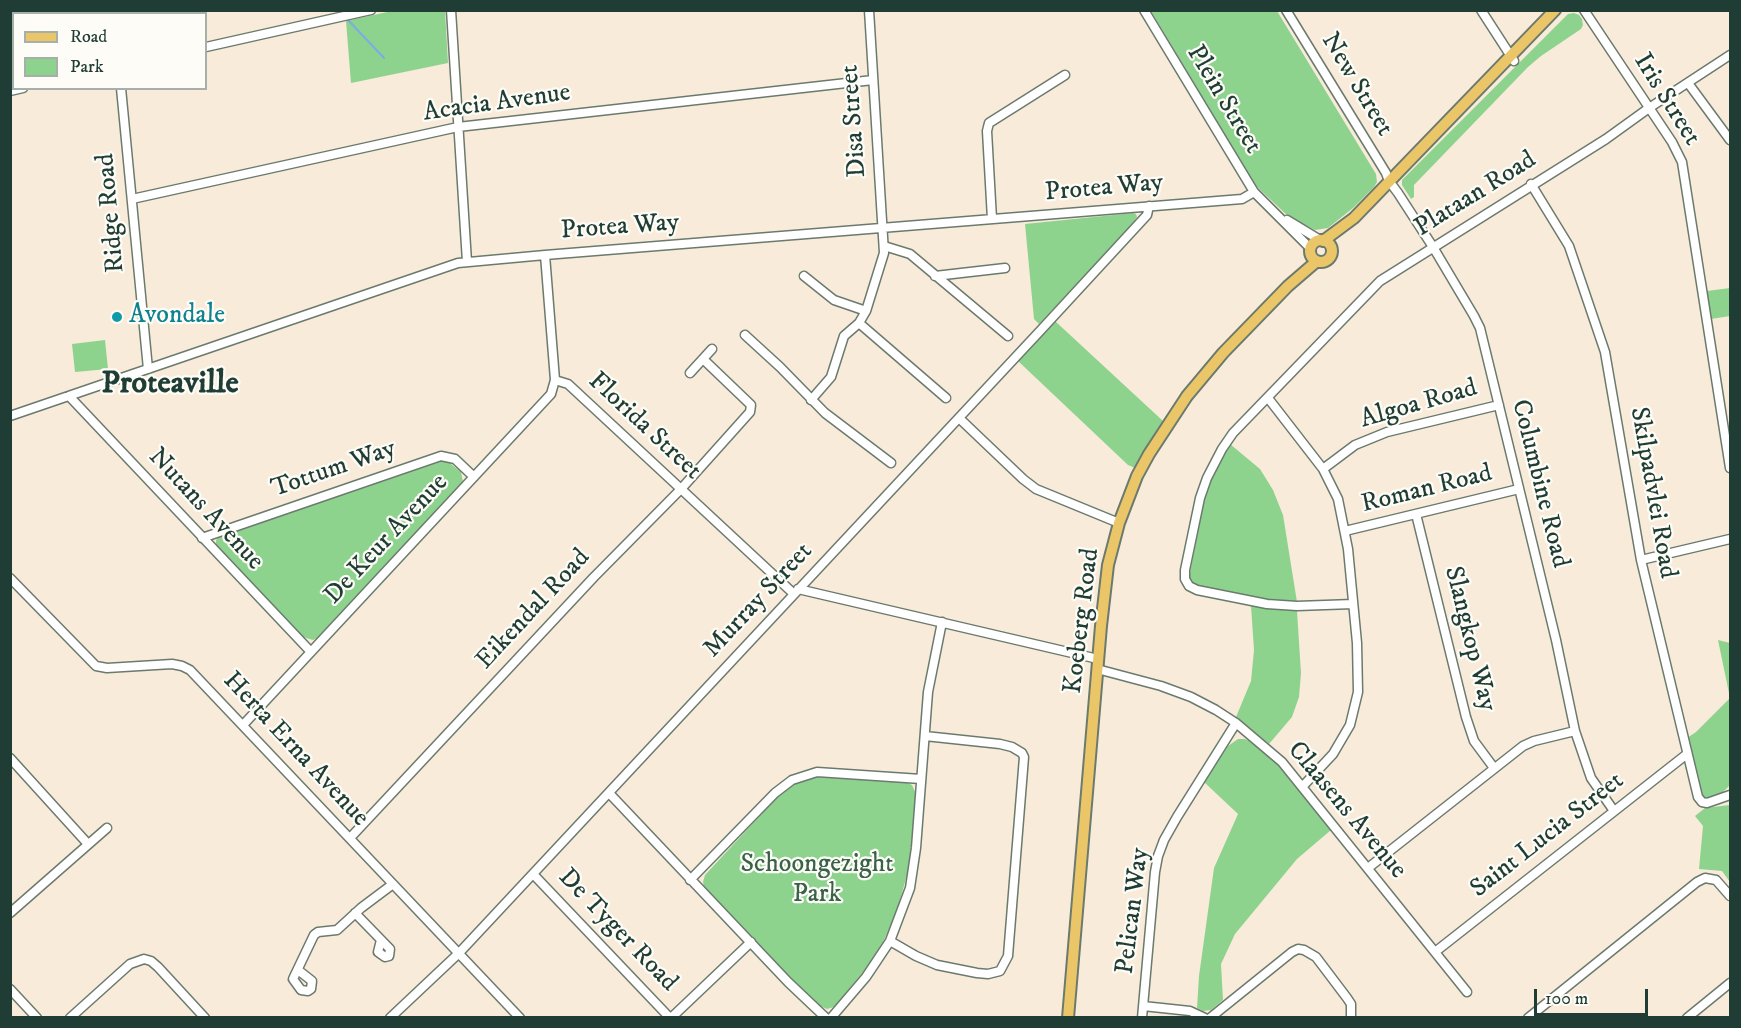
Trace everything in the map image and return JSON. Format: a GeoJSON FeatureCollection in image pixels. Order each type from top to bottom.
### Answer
{"type":"FeatureCollection","features":[{"type":"Feature","properties":{"kind":"main road"},"geometry":{"type":"LineString","coordinates":[[1512,59],[1555,10]]}},
{"type":"Feature","properties":{"kind":"main road"},"geometry":{"type":"LineString","coordinates":[[1325,243],[1332,254],[1324,261],[1313,254],[1314,243],[1325,243],[1353,218],[1441,128],[1450,122],[1563,10]]}},
{"type":"Feature","properties":{"kind":"main road","name":"Koeberg Road"},"geometry":{"type":"LineString","coordinates":[[1068,1017],[1108,565],[1119,523],[1137,476],[1170,420],[1223,353],[1288,286],[1313,254]]}},
{"type":"Feature","properties":{"kind":"street"},"geometry":{"type":"LineString","coordinates":[[207,47],[371,10]]}},
{"type":"Feature","properties":{"kind":"street"},"geometry":{"type":"LineString","coordinates":[[451,10],[466,262]]}},
{"type":"Feature","properties":{"kind":"street","name":"Disa Street"},"geometry":{"type":"LineString","coordinates":[[811,400],[831,377],[844,336],[859,322],[866,311],[883,259],[869,10]]}},
{"type":"Feature","properties":{"kind":"street","name":"Plein Street"},"geometry":{"type":"LineString","coordinates":[[1144,10],[1254,192],[1313,254]]}},
{"type":"Feature","properties":{"kind":"street","name":"New Street"},"geometry":{"type":"LineString","coordinates":[[1286,10],[1389,181]]}},
{"type":"Feature","properties":{"kind":"street"},"geometry":{"type":"LineString","coordinates":[[1481,10],[1512,59]]}},
{"type":"Feature","properties":{"kind":"street","name":"Iris Street"},"geometry":{"type":"LineString","coordinates":[[1584,10],[1672,142],[1684,170],[1731,468]]}},
{"type":"Feature","properties":{"kind":"street","name":"Plataan Road"},"geometry":{"type":"LineString","coordinates":[[1353,604],[1296,606],[1258,603],[1197,591],[1185,579],[1200,498],[1211,468],[1233,433],[1376,285],[1432,247],[1606,139],[1648,108],[1731,55]]}},
{"type":"Feature","properties":{"kind":"street"},"geometry":{"type":"LineString","coordinates":[[992,219],[987,131],[989,123],[1065,75]]}},
{"type":"Feature","properties":{"kind":"street","name":"Acacia Avenue"},"geometry":{"type":"LineString","coordinates":[[132,199],[458,127],[873,80]]}},
{"type":"Feature","properties":{"kind":"street"},"geometry":{"type":"LineString","coordinates":[[1688,82],[1731,140]]}},
{"type":"Feature","properties":{"kind":"street","name":"Ridge Road"},"geometry":{"type":"LineString","coordinates":[[121,90],[148,369]]}},
{"type":"Feature","properties":{"kind":"street","name":"Columbine Road"},"geometry":{"type":"LineString","coordinates":[[1389,181],[1432,247],[1480,328],[1556,640],[1575,731],[1591,778],[1614,811]]}},
{"type":"Feature","properties":{"kind":"street","name":"Skilpadvlei Road"},"geometry":{"type":"LineString","coordinates":[[1532,184],[1569,246],[1605,352],[1641,560],[1688,754],[1700,800],[1707,803],[1718,801]]}},
{"type":"Feature","properties":{"kind":"street","name":"Protea Way"},"geometry":{"type":"LineString","coordinates":[[10,416],[466,262],[1242,199],[1254,192]]}},
{"type":"Feature","properties":{"kind":"street","name":"Murray Street"},"geometry":{"type":"LineString","coordinates":[[390,1017],[459,953],[609,793],[1147,215],[1149,206]]}},
{"type":"Feature","properties":{"kind":"street","name":"Plein Street"},"geometry":{"type":"LineString","coordinates":[[1269,208],[1325,243]]}},
{"type":"Feature","properties":{"kind":"street"},"geometry":{"type":"LineString","coordinates":[[884,246],[910,254],[1008,336]]}},
{"type":"Feature","properties":{"kind":"street","name":"Florida Street"},"geometry":{"type":"LineString","coordinates":[[545,255],[555,380],[568,384],[796,591]]}},
{"type":"Feature","properties":{"kind":"street"},"geometry":{"type":"LineString","coordinates":[[935,276],[1005,268]]}},
{"type":"Feature","properties":{"kind":"street"},"geometry":{"type":"LineString","coordinates":[[804,276],[834,300],[866,311]]}},
{"type":"Feature","properties":{"kind":"street"},"geometry":{"type":"LineString","coordinates":[[859,322],[946,398]]}},
{"type":"Feature","properties":{"kind":"street"},"geometry":{"type":"LineString","coordinates":[[745,335],[811,400],[891,463]]}},
{"type":"Feature","properties":{"kind":"street"},"geometry":{"type":"LineString","coordinates":[[690,373],[712,349]]}},
{"type":"Feature","properties":{"kind":"street","name":"Eikendal Road"},"geometry":{"type":"LineString","coordinates":[[350,838],[626,543],[681,489],[750,412],[751,405],[703,359]]}},
{"type":"Feature","properties":{"kind":"street","name":"De Keur Avenue"},"geometry":{"type":"LineString","coordinates":[[243,725],[551,394],[555,380]]}},
{"type":"Feature","properties":{"kind":"street","name":"Nutans Avenue"},"geometry":{"type":"LineString","coordinates":[[69,396],[310,652]]}},
{"type":"Feature","properties":{"kind":"street"},"geometry":{"type":"LineString","coordinates":[[1268,398],[1323,469],[1338,499],[1345,531],[1353,604],[1359,672],[1355,711],[1333,754],[1304,786]]}},
{"type":"Feature","properties":{"kind":"street","name":"Algoa Road"},"geometry":{"type":"LineString","coordinates":[[1323,469],[1355,445],[1378,435],[1499,405]]}},
{"type":"Feature","properties":{"kind":"street"},"geometry":{"type":"LineString","coordinates":[[959,418],[1036,489],[1119,523]]}},
{"type":"Feature","properties":{"kind":"street","name":"Tottum Way"},"geometry":{"type":"LineString","coordinates":[[202,538],[441,456],[454,459],[474,477]]}},
{"type":"Feature","properties":{"kind":"street","name":"Roman Road"},"geometry":{"type":"LineString","coordinates":[[1345,531],[1519,489]]}},
{"type":"Feature","properties":{"kind":"street","name":"Slangkop Way"},"geometry":{"type":"LineString","coordinates":[[1416,514],[1466,717],[1474,741],[1494,768]]}},
{"type":"Feature","properties":{"kind":"street"},"geometry":{"type":"LineString","coordinates":[[1641,560],[1731,539]]}},
{"type":"Feature","properties":{"kind":"street","name":"Herta Erna Avenue"},"geometry":{"type":"LineString","coordinates":[[10,578],[92,664],[103,668],[172,664],[182,666],[194,674],[520,1017]]}},
{"type":"Feature","properties":{"kind":"street","name":"Claasens Avenue"},"geometry":{"type":"LineString","coordinates":[[796,591],[942,622],[1098,664],[1191,697],[1236,723],[1282,762],[1304,786],[1467,992]]}},
{"type":"Feature","properties":{"kind":"street"},"geometry":{"type":"LineString","coordinates":[[831,1017],[866,977],[890,941],[904,904],[913,871],[928,692],[942,622]]}},
{"type":"Feature","properties":{"kind":"street","name":"Pelican Way"},"geometry":{"type":"LineString","coordinates":[[1142,1017],[1158,856],[1177,817],[1236,723]]}},
{"type":"Feature","properties":{"kind":"street"},"geometry":{"type":"LineString","coordinates":[[1368,868],[1523,746],[1575,731]]}},
{"type":"Feature","properties":{"kind":"street"},"geometry":{"type":"LineString","coordinates":[[890,941],[937,966],[977,973],[988,974],[1000,970],[1008,956],[1024,757],[1012,747],[1000,744],[925,736]]}},
{"type":"Feature","properties":{"kind":"street","name":"Saint Lucia Street"},"geometry":{"type":"LineString","coordinates":[[1435,952],[1688,754]]}},
{"type":"Feature","properties":{"kind":"street"},"geometry":{"type":"LineString","coordinates":[[11,759],[88,844]]}},
{"type":"Feature","properties":{"kind":"street"},"geometry":{"type":"LineString","coordinates":[[690,880],[775,793],[792,780],[817,772],[921,779]]}},
{"type":"Feature","properties":{"kind":"street"},"geometry":{"type":"LineString","coordinates":[[1718,801],[1731,788]]}},
{"type":"Feature","properties":{"kind":"street"},"geometry":{"type":"LineString","coordinates":[[609,793],[792,987],[826,1017]]}},
{"type":"Feature","properties":{"kind":"street"},"geometry":{"type":"LineString","coordinates":[[1718,801],[1731,795]]}},
{"type":"Feature","properties":{"kind":"street"},"geometry":{"type":"LineString","coordinates":[[10,913],[107,828]]}},
{"type":"Feature","properties":{"kind":"street","name":"De Tyger Road"},"geometry":{"type":"LineString","coordinates":[[533,874],[671,1017]]}},
{"type":"Feature","properties":{"kind":"street"},"geometry":{"type":"LineString","coordinates":[[1528,1017],[1697,882],[1705,878],[1716,880],[1731,896]]}},
{"type":"Feature","properties":{"kind":"street"},"geometry":{"type":"LineString","coordinates":[[298,970],[314,935],[318,932],[338,930],[391,881]]}},
{"type":"Feature","properties":{"kind":"street"},"geometry":{"type":"LineString","coordinates":[[358,911],[381,940]]}},
{"type":"Feature","properties":{"kind":"street"},"geometry":{"type":"LineString","coordinates":[[671,1017],[751,942]]}},
{"type":"Feature","properties":{"kind":"street"},"geometry":{"type":"LineString","coordinates":[[1143,1006],[1190,1011],[1208,1017],[1292,952],[1304,950],[1316,957],[1341,989],[1351,1004],[1351,1017]]}},
{"type":"Feature","properties":{"kind":"street"},"geometry":{"type":"LineString","coordinates":[[70,1017],[133,962],[144,959],[158,967],[205,1017]]}},
{"type":"Feature","properties":{"kind":"street"},"geometry":{"type":"LineString","coordinates":[[1688,1017],[1731,983]]}},
{"type":"Feature","properties":{"kind":"street"},"geometry":{"type":"LineString","coordinates":[[10,989],[38,1017]]}},
{"type":"Feature","properties":{"kind":"green space"},"geometry":{"type":"Polygon","coordinates":[[[392,11],[445,11],[448,63],[351,83],[346,21],[392,11]]]}},
{"type":"Feature","properties":{"kind":"green space"},"geometry":{"type":"Polygon","coordinates":[[[1151,11],[1277,11],[1376,174],[1377,182],[1374,187],[1328,228],[1315,230],[1289,217],[1255,185],[1151,11]]]}},
{"type":"Feature","properties":{"kind":"green space"},"geometry":{"type":"Polygon","coordinates":[[[1574,13],[1582,19],[1581,29],[1528,67],[1414,185],[1414,197],[1411,199],[1402,185],[1402,180],[1568,14],[1574,13]]]}},
{"type":"Feature","properties":{"kind":"green space"},"geometry":{"type":"Polygon","coordinates":[[[1133,213],[1137,217],[1132,225],[1039,324],[1034,319],[1025,224],[1133,213]]]}},
{"type":"Feature","properties":{"kind":"green space"},"geometry":{"type":"Polygon","coordinates":[[[1730,288],[1730,316],[1711,319],[1707,291],[1730,288]]]}},
{"type":"Feature","properties":{"kind":"green space"},"geometry":{"type":"Polygon","coordinates":[[[1055,321],[1163,421],[1138,467],[1128,465],[1018,361],[1055,321]]]}},
{"type":"Feature","properties":{"kind":"green space"},"geometry":{"type":"Polygon","coordinates":[[[105,340],[108,369],[75,372],[72,344],[105,340]]]}},
{"type":"Feature","properties":{"kind":"green space"},"geometry":{"type":"Polygon","coordinates":[[[1230,444],[1260,469],[1273,490],[1283,515],[1297,602],[1262,599],[1199,587],[1189,578],[1206,490],[1230,444]]]}},
{"type":"Feature","properties":{"kind":"green space"},"geometry":{"type":"Polygon","coordinates":[[[446,460],[461,472],[463,482],[313,640],[303,637],[216,545],[219,537],[446,460]]]}},
{"type":"Feature","properties":{"kind":"green space"},"geometry":{"type":"Polygon","coordinates":[[[1251,606],[1297,611],[1301,673],[1299,697],[1292,717],[1269,744],[1236,717],[1251,681],[1254,650],[1251,606]]]}},
{"type":"Feature","properties":{"kind":"green space"},"geometry":{"type":"Polygon","coordinates":[[[1718,640],[1730,643],[1730,698],[1718,640]]]}},
{"type":"Feature","properties":{"kind":"green space"},"geometry":{"type":"Polygon","coordinates":[[[1730,698],[1730,785],[1715,800],[1706,799],[1701,794],[1687,738],[1730,698]]]}},
{"type":"Feature","properties":{"kind":"green space"},"geometry":{"type":"Polygon","coordinates":[[[1238,739],[1251,742],[1279,765],[1331,830],[1297,859],[1235,934],[1221,964],[1223,1000],[1211,1010],[1203,1011],[1197,1008],[1199,976],[1214,868],[1238,814],[1204,782],[1228,746],[1238,739]]]}},
{"type":"Feature","properties":{"kind":"green space","name":"Schoongezight Park"},"geometry":{"type":"Polygon","coordinates":[[[821,776],[906,782],[912,785],[916,794],[909,868],[896,914],[883,942],[868,966],[834,1007],[827,1009],[805,993],[704,887],[703,882],[705,875],[781,793],[798,781],[821,776]]]}},
{"type":"Feature","properties":{"kind":"green space"},"geometry":{"type":"Polygon","coordinates":[[[1730,805],[1730,882],[1722,871],[1699,869],[1703,826],[1695,816],[1705,808],[1730,805]]]}},
{"type":"Feature","properties":{"kind":"waterway"},"geometry":{"type":"LineString","coordinates":[[348,20],[384,58]]}},
{"type":"Feature","properties":{"kind":"place","name":"Avondale"},"geometry":{"type":"Point","coordinates":[117,317]}},
{"type":"Feature","properties":{"kind":"district","name":"Proteaville"},"geometry":{"type":"Point","coordinates":[170,385]}}]}
